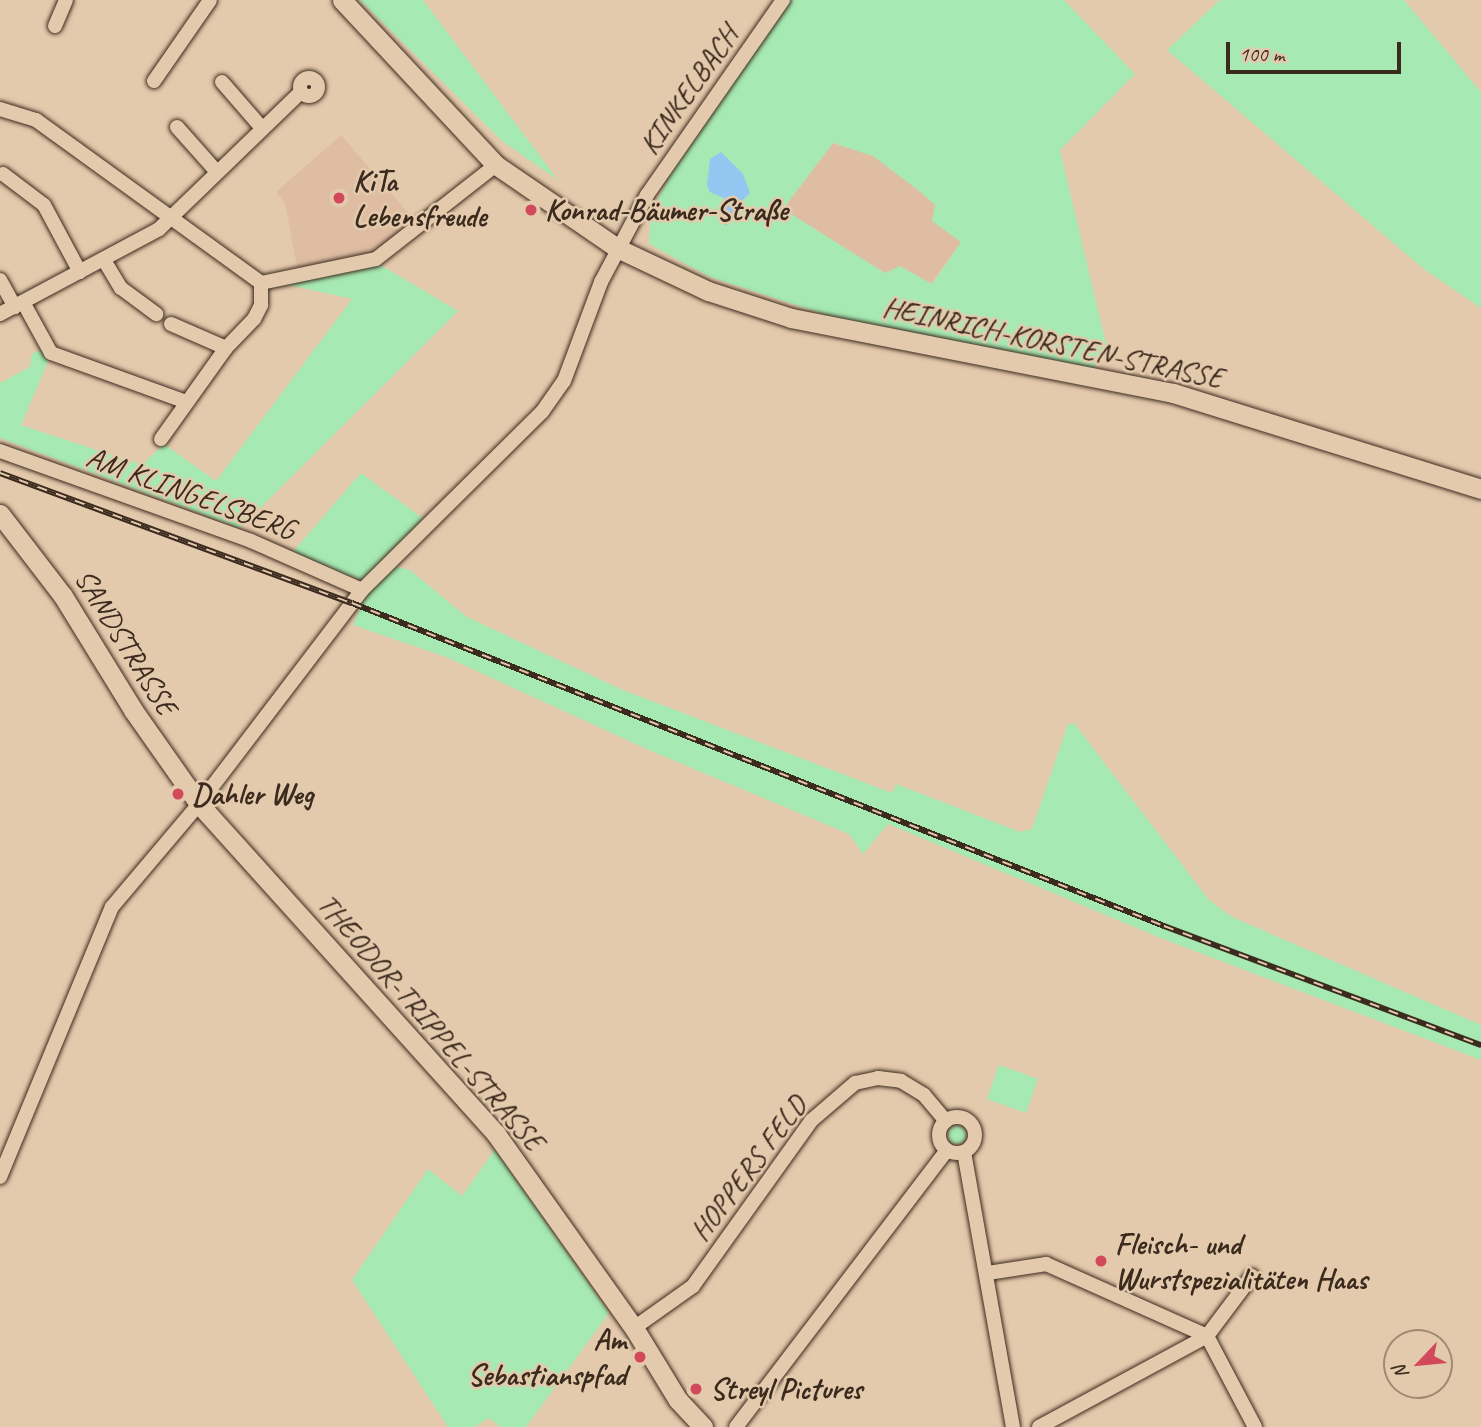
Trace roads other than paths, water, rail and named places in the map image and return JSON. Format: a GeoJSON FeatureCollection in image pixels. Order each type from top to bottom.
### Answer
{"type":"FeatureCollection","features":[{"type":"Feature","properties":{"kind":"street"},"geometry":{"type":"LineString","coordinates":[[55,26],[66,0]]}},
{"type":"Feature","properties":{"kind":"street"},"geometry":{"type":"LineString","coordinates":[[154,81],[210,0]]}},
{"type":"Feature","properties":{"kind":"street","name":"HEINRICH-KORSTEN-STRASSE"},"geometry":{"type":"LineString","coordinates":[[342,0],[496,164],[617,248],[708,291],[791,318],[1173,393],[1481,489]]}},
{"type":"Feature","properties":{"kind":"street","name":"KINKELBACH"},"geometry":{"type":"LineString","coordinates":[[617,248],[656,180],[783,0]]}},
{"type":"Feature","properties":{"kind":"street"},"geometry":{"type":"LineString","coordinates":[[222,82],[262,128]]}},
{"type":"Feature","properties":{"kind":"street"},"geometry":{"type":"LineString","coordinates":[[0,314],[104,260],[172,218],[183,201],[302,92]]}},
{"type":"Feature","properties":{"kind":"street"},"geometry":{"type":"LineString","coordinates":[[0,109],[36,120],[261,283],[376,259],[496,164]]}},
{"type":"Feature","properties":{"kind":"street"},"geometry":{"type":"LineString","coordinates":[[177,127],[216,171]]}},
{"type":"Feature","properties":{"kind":"street"},"geometry":{"type":"LineString","coordinates":[[3,174],[44,205],[80,272]]}},
{"type":"Feature","properties":{"kind":"street"},"geometry":{"type":"LineString","coordinates":[[0,1177],[112,907],[199,804],[362,590],[542,412],[564,381],[617,248]]}},
{"type":"Feature","properties":{"kind":"street"},"geometry":{"type":"LineString","coordinates":[[104,260],[121,288],[156,314]]}},
{"type":"Feature","properties":{"kind":"street"},"geometry":{"type":"LineString","coordinates":[[0,280],[51,353],[186,402]]}},
{"type":"Feature","properties":{"kind":"street"},"geometry":{"type":"LineString","coordinates":[[161,439],[226,348],[261,305],[261,283]]}},
{"type":"Feature","properties":{"kind":"street"},"geometry":{"type":"LineString","coordinates":[[171,324],[226,348]]}},
{"type":"Feature","properties":{"kind":"street","name":"AM KLINGELSBERG"},"geometry":{"type":"LineString","coordinates":[[0,451],[257,544],[362,590]]}},
{"type":"Feature","properties":{"kind":"street","name":"SANDSTRASSE"},"geometry":{"type":"LineString","coordinates":[[0,514],[63,596],[133,710],[199,804]]}},
{"type":"Feature","properties":{"kind":"street","name":"THEODOR-TRIPPEL-STRASSE"},"geometry":{"type":"LineString","coordinates":[[199,804],[496,1134],[635,1328],[678,1399],[703,1427]]}},
{"type":"Feature","properties":{"kind":"street","name":"HOPPERS FELD"},"geometry":{"type":"LineString","coordinates":[[635,1328],[692,1286],[812,1120],[855,1083],[878,1078],[901,1081],[924,1095],[946,1121]]}},
{"type":"Feature","properties":{"kind":"street"},"geometry":{"type":"LineString","coordinates":[[961,1118],[972,1126],[973,1144],[964,1152],[947,1150],[939,1136],[946,1121],[961,1118]]}},
{"type":"Feature","properties":{"kind":"street"},"geometry":{"type":"LineString","coordinates":[[736,1427],[947,1150]]}},
{"type":"Feature","properties":{"kind":"street"},"geometry":{"type":"LineString","coordinates":[[964,1152],[988,1273],[1013,1427]]}},
{"type":"Feature","properties":{"kind":"street"},"geometry":{"type":"LineString","coordinates":[[988,1273],[1046,1264],[1207,1336],[1255,1427]]}},
{"type":"Feature","properties":{"kind":"street"},"geometry":{"type":"LineString","coordinates":[[1039,1427],[1207,1336],[1252,1276]]}},
{"type":"Feature","properties":{"kind":"water"},"geometry":{"type":"Polygon","coordinates":[[[721,152],[743,174],[750,193],[738,205],[735,219],[725,226],[721,218],[724,198],[710,192],[707,185],[710,159],[721,152]]]}},
{"type":"Feature","properties":{"kind":"railway"},"geometry":{"type":"LineString","coordinates":[[0,473],[352,603],[1164,926],[1481,1045]]}},
{"type":"Feature","properties":{"kind":"place","name":"KiTa Lebensfreude"},"geometry":{"type":"Point","coordinates":[339,198]}},
{"type":"Feature","properties":{"kind":"place","name":"Konrad-Bäumer-Straße"},"geometry":{"type":"Point","coordinates":[531,210]}},
{"type":"Feature","properties":{"kind":"place","name":"Dahler Weg"},"geometry":{"type":"Point","coordinates":[178,794]}},
{"type":"Feature","properties":{"kind":"place","name":"Fleisch- und Wurstspezialitäten Haas"},"geometry":{"type":"Point","coordinates":[1101,1261]}},
{"type":"Feature","properties":{"kind":"place","name":"Am Sebastianspfad"},"geometry":{"type":"Point","coordinates":[640,1357]}},
{"type":"Feature","properties":{"kind":"place","name":"Streyl Pictures"},"geometry":{"type":"Point","coordinates":[696,1389]}}]}
